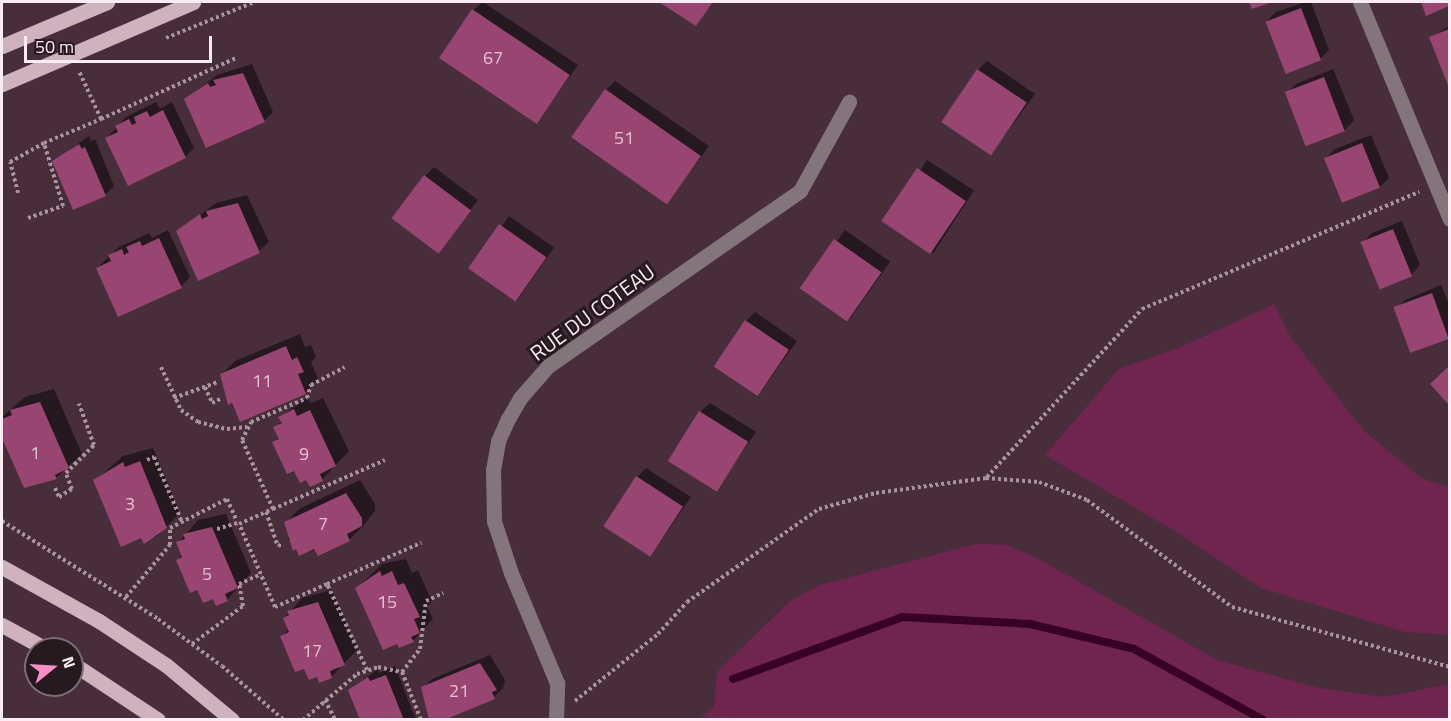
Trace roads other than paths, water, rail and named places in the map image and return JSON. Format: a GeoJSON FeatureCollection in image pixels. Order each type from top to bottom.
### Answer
{"type":"FeatureCollection","features":[{"type":"Feature","properties":{"kind":"main road"},"geometry":{"type":"LineString","coordinates":[[2,46],[107,2]]}},
{"type":"Feature","properties":{"kind":"main road"},"geometry":{"type":"LineString","coordinates":[[2,84],[172,6],[193,2]]}},
{"type":"Feature","properties":{"kind":"main road"},"geometry":{"type":"LineString","coordinates":[[2,567],[99,621],[166,665],[232,720]]}},
{"type":"Feature","properties":{"kind":"main road"},"geometry":{"type":"LineString","coordinates":[[2,625],[24,637]]}},
{"type":"Feature","properties":{"kind":"main road"},"geometry":{"type":"LineString","coordinates":[[84,671],[158,720]]}},
{"type":"Feature","properties":{"kind":"street"},"geometry":{"type":"LineString","coordinates":[[1360,2],[1449,219]]}},
{"type":"Feature","properties":{"kind":"street","name":"RUE DU COTEAU"},"geometry":{"type":"LineString","coordinates":[[557,717],[557,683],[511,573],[494,521],[494,470],[498,441],[508,419],[520,398],[548,366],[800,191],[849,102]]}},
{"type":"Feature","properties":{"kind":"waterway"},"geometry":{"type":"LineString","coordinates":[[733,679],[902,617],[1030,624],[1134,649],[1263,720]]}}]}
